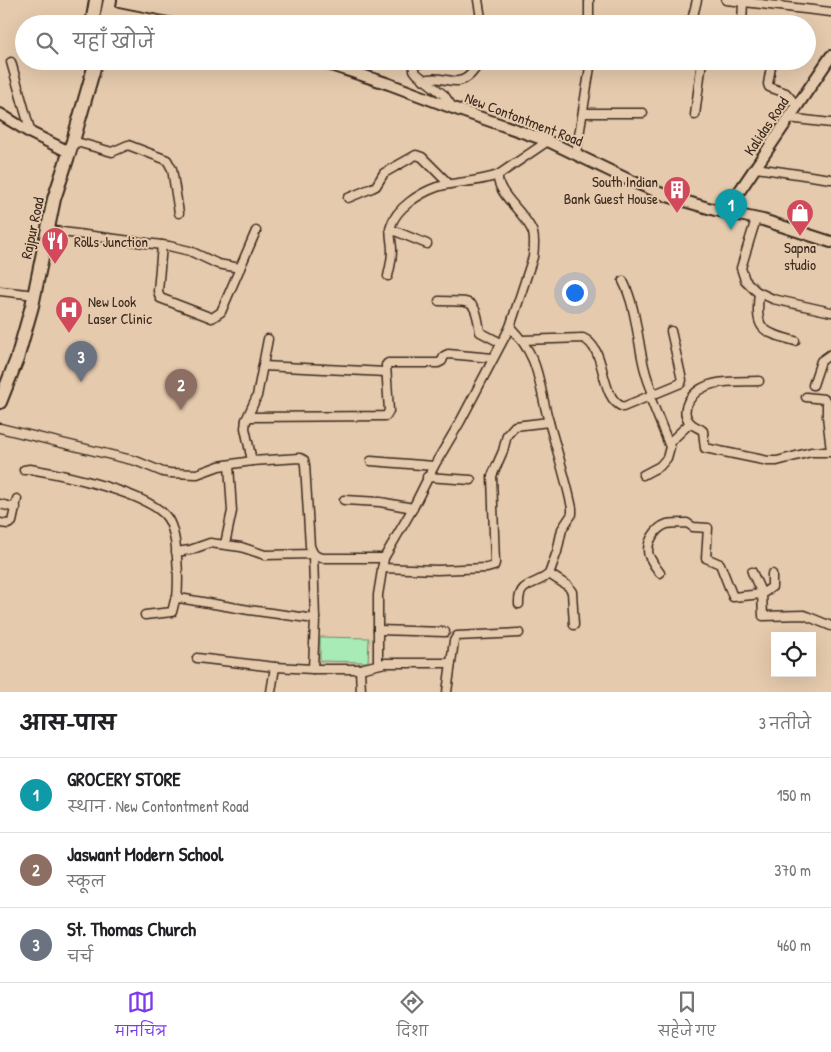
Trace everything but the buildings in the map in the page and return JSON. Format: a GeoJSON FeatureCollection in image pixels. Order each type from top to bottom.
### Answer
{"type":"FeatureCollection","features":[{"type":"Feature","properties":{"kind":"main road"},"geometry":{"type":"LineString","coordinates":[[94,10],[100,1],[104,1],[108,10]]}},
{"type":"Feature","properties":{"kind":"main road","name":"Rajpur Road"},"geometry":{"type":"LineString","coordinates":[[0,402],[17,358],[32,306],[54,199],[89,70]]}},
{"type":"Feature","properties":{"kind":"main road","name":"Rajpur Road"},"geometry":{"type":"LineString","coordinates":[[0,386],[20,323],[47,202],[93,70]]}},
{"type":"Feature","properties":{"kind":"street"},"geometry":{"type":"LineString","coordinates":[[478,0],[480,15]]}},
{"type":"Feature","properties":{"kind":"street"},"geometry":{"type":"LineString","coordinates":[[589,0],[589,15]]}},
{"type":"Feature","properties":{"kind":"street"},"geometry":{"type":"LineString","coordinates":[[693,15],[697,0]]}},
{"type":"Feature","properties":{"kind":"street"},"geometry":{"type":"LineString","coordinates":[[726,0],[831,12]]}},
{"type":"Feature","properties":{"kind":"street"},"geometry":{"type":"LineString","coordinates":[[742,15],[743,2]]}},
{"type":"Feature","properties":{"kind":"street"},"geometry":{"type":"LineString","coordinates":[[108,10],[127,15]]}},
{"type":"Feature","properties":{"kind":"street","name":"Kalidas Road"},"geometry":{"type":"LineString","coordinates":[[726,212],[831,56]]}},
{"type":"Feature","properties":{"kind":"street"},"geometry":{"type":"LineString","coordinates":[[11,62],[31,133]]}},
{"type":"Feature","properties":{"kind":"street","name":"New Contontment Road"},"geometry":{"type":"LineString","coordinates":[[346,70],[548,141],[667,196],[702,207],[756,219],[831,242]]}},
{"type":"Feature","properties":{"kind":"street"},"geometry":{"type":"LineString","coordinates":[[414,70],[424,80],[444,94],[453,108]]}},
{"type":"Feature","properties":{"kind":"street"},"geometry":{"type":"LineString","coordinates":[[424,80],[436,78],[452,82],[464,80],[474,70]]}},
{"type":"Feature","properties":{"kind":"street"},"geometry":{"type":"LineString","coordinates":[[576,154],[590,70]]}},
{"type":"Feature","properties":{"kind":"street"},"geometry":{"type":"LineString","coordinates":[[695,115],[701,70]]}},
{"type":"Feature","properties":{"kind":"street"},"geometry":{"type":"LineString","coordinates":[[770,70],[769,87],[786,93],[797,106]]}},
{"type":"Feature","properties":{"kind":"street"},"geometry":{"type":"LineString","coordinates":[[583,113],[643,113]]}},
{"type":"Feature","properties":{"kind":"street"},"geometry":{"type":"LineString","coordinates":[[0,114],[31,133],[68,145],[113,152],[128,145],[168,160],[172,169],[179,213]]}},
{"type":"Feature","properties":{"kind":"street"},"geometry":{"type":"LineString","coordinates":[[788,118],[831,123]]}},
{"type":"Feature","properties":{"kind":"street"},"geometry":{"type":"LineString","coordinates":[[388,276],[392,251],[390,229],[394,219],[407,204],[429,191],[449,184],[473,182],[498,175],[548,141]]}},
{"type":"Feature","properties":{"kind":"street"},"geometry":{"type":"LineString","coordinates":[[348,198],[376,186],[384,173],[416,155],[422,157],[449,184]]}},
{"type":"Feature","properties":{"kind":"street"},"geometry":{"type":"LineString","coordinates":[[756,168],[831,179]]}},
{"type":"Feature","properties":{"kind":"street"},"geometry":{"type":"LineString","coordinates":[[378,664],[378,595],[384,558],[460,422],[510,327],[533,257],[534,239],[529,226],[502,189],[497,179],[498,175]]}},
{"type":"Feature","properties":{"kind":"street"},"geometry":{"type":"LineString","coordinates":[[756,219],[741,268],[745,280],[759,293],[773,299],[831,312]]}},
{"type":"Feature","properties":{"kind":"street"},"geometry":{"type":"LineString","coordinates":[[390,229],[427,244]]}},
{"type":"Feature","properties":{"kind":"street"},"geometry":{"type":"LineString","coordinates":[[47,230],[162,245],[190,251],[218,264],[240,268]]}},
{"type":"Feature","properties":{"kind":"street"},"geometry":{"type":"LineString","coordinates":[[162,245],[158,291],[160,298],[210,318],[221,312],[256,231]]}},
{"type":"Feature","properties":{"kind":"street"},"geometry":{"type":"LineString","coordinates":[[622,281],[633,306],[647,379],[669,443],[670,452],[665,462],[643,475]]}},
{"type":"Feature","properties":{"kind":"street"},"geometry":{"type":"LineString","coordinates":[[0,292],[27,294]]}},
{"type":"Feature","properties":{"kind":"street"},"geometry":{"type":"LineString","coordinates":[[759,293],[758,315],[764,330],[769,334],[795,341]]}},
{"type":"Feature","properties":{"kind":"street"},"geometry":{"type":"LineString","coordinates":[[439,301],[466,301],[474,305],[478,314],[480,332],[501,343]]}},
{"type":"Feature","properties":{"kind":"street"},"geometry":{"type":"LineString","coordinates":[[510,327],[522,340],[536,365],[572,508],[572,514],[560,534],[557,552],[549,574],[525,587],[519,597],[519,604]]}},
{"type":"Feature","properties":{"kind":"street"},"geometry":{"type":"LineString","coordinates":[[522,340],[583,338],[588,340],[595,349],[604,379],[617,404],[623,407],[652,396],[682,381],[671,331]]}},
{"type":"Feature","properties":{"kind":"street"},"geometry":{"type":"LineString","coordinates":[[252,461],[245,428],[246,420],[256,396],[268,339]]}},
{"type":"Feature","properties":{"kind":"street"},"geometry":{"type":"LineString","coordinates":[[246,420],[256,416],[386,416],[389,411],[386,365],[391,362],[438,363],[442,361],[446,354],[493,358]]}},
{"type":"Feature","properties":{"kind":"street"},"geometry":{"type":"LineString","coordinates":[[813,386],[821,361],[831,354]]}},
{"type":"Feature","properties":{"kind":"street"},"geometry":{"type":"LineString","coordinates":[[263,366],[386,372]]}},
{"type":"Feature","properties":{"kind":"street"},"geometry":{"type":"LineString","coordinates":[[759,382],[716,383],[701,389],[692,396],[685,410],[686,415],[690,423],[703,431],[705,448],[776,461],[811,452],[831,452],[827,402],[824,399],[806,397]]}},
{"type":"Feature","properties":{"kind":"street"},"geometry":{"type":"LineString","coordinates":[[382,568],[437,570],[487,568],[494,566],[492,476],[494,469],[503,451],[507,435],[515,426],[549,422]]}},
{"type":"Feature","properties":{"kind":"street"},"geometry":{"type":"LineString","coordinates":[[669,443],[690,423]]}},
{"type":"Feature","properties":{"kind":"street"},"geometry":{"type":"LineString","coordinates":[[0,428],[136,461],[162,472],[198,474],[252,461],[300,458],[304,460],[310,546],[313,554],[315,619],[313,669]]}},
{"type":"Feature","properties":{"kind":"street"},"geometry":{"type":"LineString","coordinates":[[371,462],[434,466]]}},
{"type":"Feature","properties":{"kind":"street"},"geometry":{"type":"LineString","coordinates":[[225,544],[232,511],[229,465]]}},
{"type":"Feature","properties":{"kind":"street"},"geometry":{"type":"LineString","coordinates":[[24,470],[30,468],[78,478],[153,505],[162,511],[171,525],[176,552],[179,572],[178,598],[175,600],[173,610],[170,612],[145,615]]}},
{"type":"Feature","properties":{"kind":"street"},"geometry":{"type":"LineString","coordinates":[[428,477],[470,480]]}},
{"type":"Feature","properties":{"kind":"street"},"geometry":{"type":"LineString","coordinates":[[0,523],[8,524],[12,522],[17,499]]}},
{"type":"Feature","properties":{"kind":"street"},"geometry":{"type":"LineString","coordinates":[[344,500],[380,502],[413,508]]}},
{"type":"Feature","properties":{"kind":"street"},"geometry":{"type":"LineString","coordinates":[[0,504],[16,508]]}},
{"type":"Feature","properties":{"kind":"street"},"geometry":{"type":"LineString","coordinates":[[660,573],[649,556],[648,545],[650,540],[662,526],[687,523],[693,527],[708,528],[706,558],[720,564],[733,597],[762,594],[772,587],[772,574]]}},
{"type":"Feature","properties":{"kind":"street"},"geometry":{"type":"LineString","coordinates":[[176,552],[190,550],[206,544],[225,544],[265,555],[313,554],[323,558],[384,558]]}},
{"type":"Feature","properties":{"kind":"street"},"geometry":{"type":"LineString","coordinates":[[752,572],[762,594],[762,615],[764,617],[804,615],[831,626]]}},
{"type":"Feature","properties":{"kind":"street"},"geometry":{"type":"LineString","coordinates":[[549,574],[568,586],[572,592],[574,626]]}},
{"type":"Feature","properties":{"kind":"street"},"geometry":{"type":"LineString","coordinates":[[178,598],[315,619]]}},
{"type":"Feature","properties":{"kind":"street"},"geometry":{"type":"LineString","coordinates":[[378,630],[445,632]]}},
{"type":"Feature","properties":{"kind":"street"},"geometry":{"type":"LineString","coordinates":[[447,692],[454,641],[457,636],[519,633]]}},
{"type":"Feature","properties":{"kind":"street"},"geometry":{"type":"LineString","coordinates":[[196,658],[275,667],[360,670],[378,664],[451,663]]}},
{"type":"Feature","properties":{"kind":"street"},"geometry":{"type":"LineString","coordinates":[[271,692],[275,667]]}},
{"type":"Feature","properties":{"kind":"street"},"geometry":{"type":"LineString","coordinates":[[360,670],[360,692]]}},
{"type":"Feature","properties":{"kind":"green space"},"geometry":{"type":"Polygon","coordinates":[[[320,637],[369,638],[368,662],[320,661],[320,637]]]}},
{"type":"Feature","properties":{"kind":"place","name":"South Indian Bank Guest House"},"geometry":{"type":"Point","coordinates":[677,214]}},
{"type":"Feature","properties":{"kind":"place","name":"GROCERY STORE"},"geometry":{"type":"Point","coordinates":[731,230]}},
{"type":"Feature","properties":{"kind":"place","name":"Sapna studio"},"geometry":{"type":"Point","coordinates":[800,237]}},
{"type":"Feature","properties":{"kind":"place","name":"Rolls Junction"},"geometry":{"type":"Point","coordinates":[55,265]}},
{"type":"Feature","properties":{"kind":"place","name":"New Look Laser Clinic"},"geometry":{"type":"Point","coordinates":[69,334]}},
{"type":"Feature","properties":{"kind":"place","name":"St. Thomas Church"},"geometry":{"type":"Point","coordinates":[81,382]}},
{"type":"Feature","properties":{"kind":"place","name":"Jaswant Modern School"},"geometry":{"type":"Point","coordinates":[181,410]}}]}
